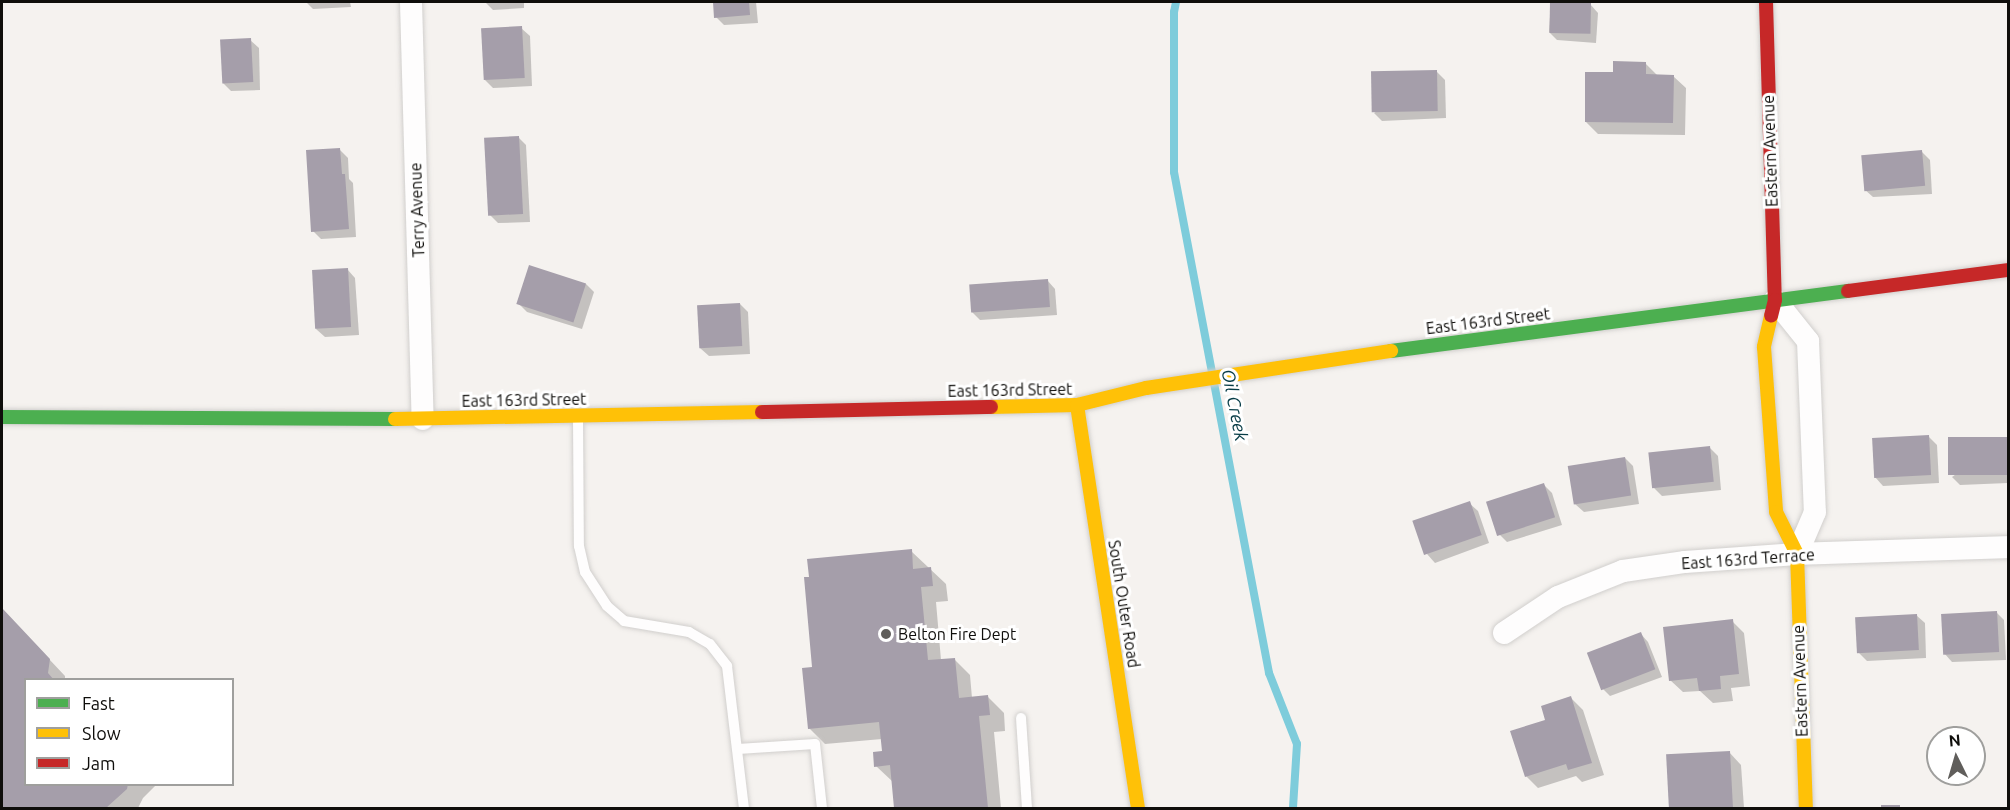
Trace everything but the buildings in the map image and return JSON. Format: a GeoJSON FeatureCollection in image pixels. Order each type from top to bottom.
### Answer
{"type":"FeatureCollection","features":[{"type":"Feature","properties":{"kind":"street","name":"Terry Avenue"},"geometry":{"type":"LineString","coordinates":[[411,2],[423,418]]}},
{"type":"Feature","properties":{"kind":"street","name":"Eastern Avenue"},"geometry":{"type":"LineString","coordinates":[[1766,2],[1775,300],[1764,347],[1776,512],[1797,554],[1806,808]]}},
{"type":"Feature","properties":{"kind":"street","name":"East 163rd Street"},"geometry":{"type":"LineString","coordinates":[[2,417],[423,418],[1077,405],[1146,388],[1297,363],[2008,270]]}},
{"type":"Feature","properties":{"kind":"street","name":"Eastern Avenue"},"geometry":{"type":"LineString","coordinates":[[1775,300],[1808,342],[1815,512],[1797,554]]}},
{"type":"Feature","properties":{"kind":"street","name":"South Outer Road"},"geometry":{"type":"LineString","coordinates":[[1077,405],[1138,808]]}},
{"type":"Feature","properties":{"kind":"street","name":"East 163rd Terrace"},"geometry":{"type":"LineString","coordinates":[[1504,633],[1558,597],[1623,572],[1685,562],[1797,554],[2008,547]]}},
{"type":"Feature","properties":{"kind":"lane"},"geometry":{"type":"LineString","coordinates":[[578,415],[579,546],[585,572],[607,606],[624,621],[689,632],[710,644],[728,666],[744,808]]}},
{"type":"Feature","properties":{"kind":"lane"},"geometry":{"type":"LineString","coordinates":[[1021,718],[1028,808]]}},
{"type":"Feature","properties":{"kind":"lane"},"geometry":{"type":"LineString","coordinates":[[738,749],[815,744],[822,808]]}},
{"type":"Feature","properties":{"kind":"waterway","name":"Oil Creek"},"geometry":{"type":"LineString","coordinates":[[1176,2],[1174,12],[1174,172],[1269,673],[1297,744],[1293,808]]}},
{"type":"Feature","properties":{"kind":"traffic: fast"},"geometry":{"type":"LineString","coordinates":[[1391,351],[1848,291]]}},
{"type":"Feature","properties":{"kind":"traffic: fast"},"geometry":{"type":"LineString","coordinates":[[2,417],[395,419]]}},
{"type":"Feature","properties":{"kind":"traffic: slow"},"geometry":{"type":"LineString","coordinates":[[1771,316],[1764,347],[1776,512],[1797,554],[1806,808]]}},
{"type":"Feature","properties":{"kind":"traffic: slow"},"geometry":{"type":"LineString","coordinates":[[991,407],[1077,405],[1146,388],[1391,351]]}},
{"type":"Feature","properties":{"kind":"traffic: slow"},"geometry":{"type":"LineString","coordinates":[[1077,405],[1138,808]]}},
{"type":"Feature","properties":{"kind":"traffic: slow"},"geometry":{"type":"LineString","coordinates":[[395,419],[762,412]]}},
{"type":"Feature","properties":{"kind":"traffic: jam"},"geometry":{"type":"LineString","coordinates":[[1766,2],[1775,300],[1771,316]]}},
{"type":"Feature","properties":{"kind":"traffic: jam"},"geometry":{"type":"LineString","coordinates":[[1848,291],[2008,270]]}},
{"type":"Feature","properties":{"kind":"traffic: jam"},"geometry":{"type":"LineString","coordinates":[[762,412],[991,407]]}},
{"type":"Feature","properties":{"kind":"place","name":"Belton Fire Dept"},"geometry":{"type":"Point","coordinates":[886,634]}}]}
